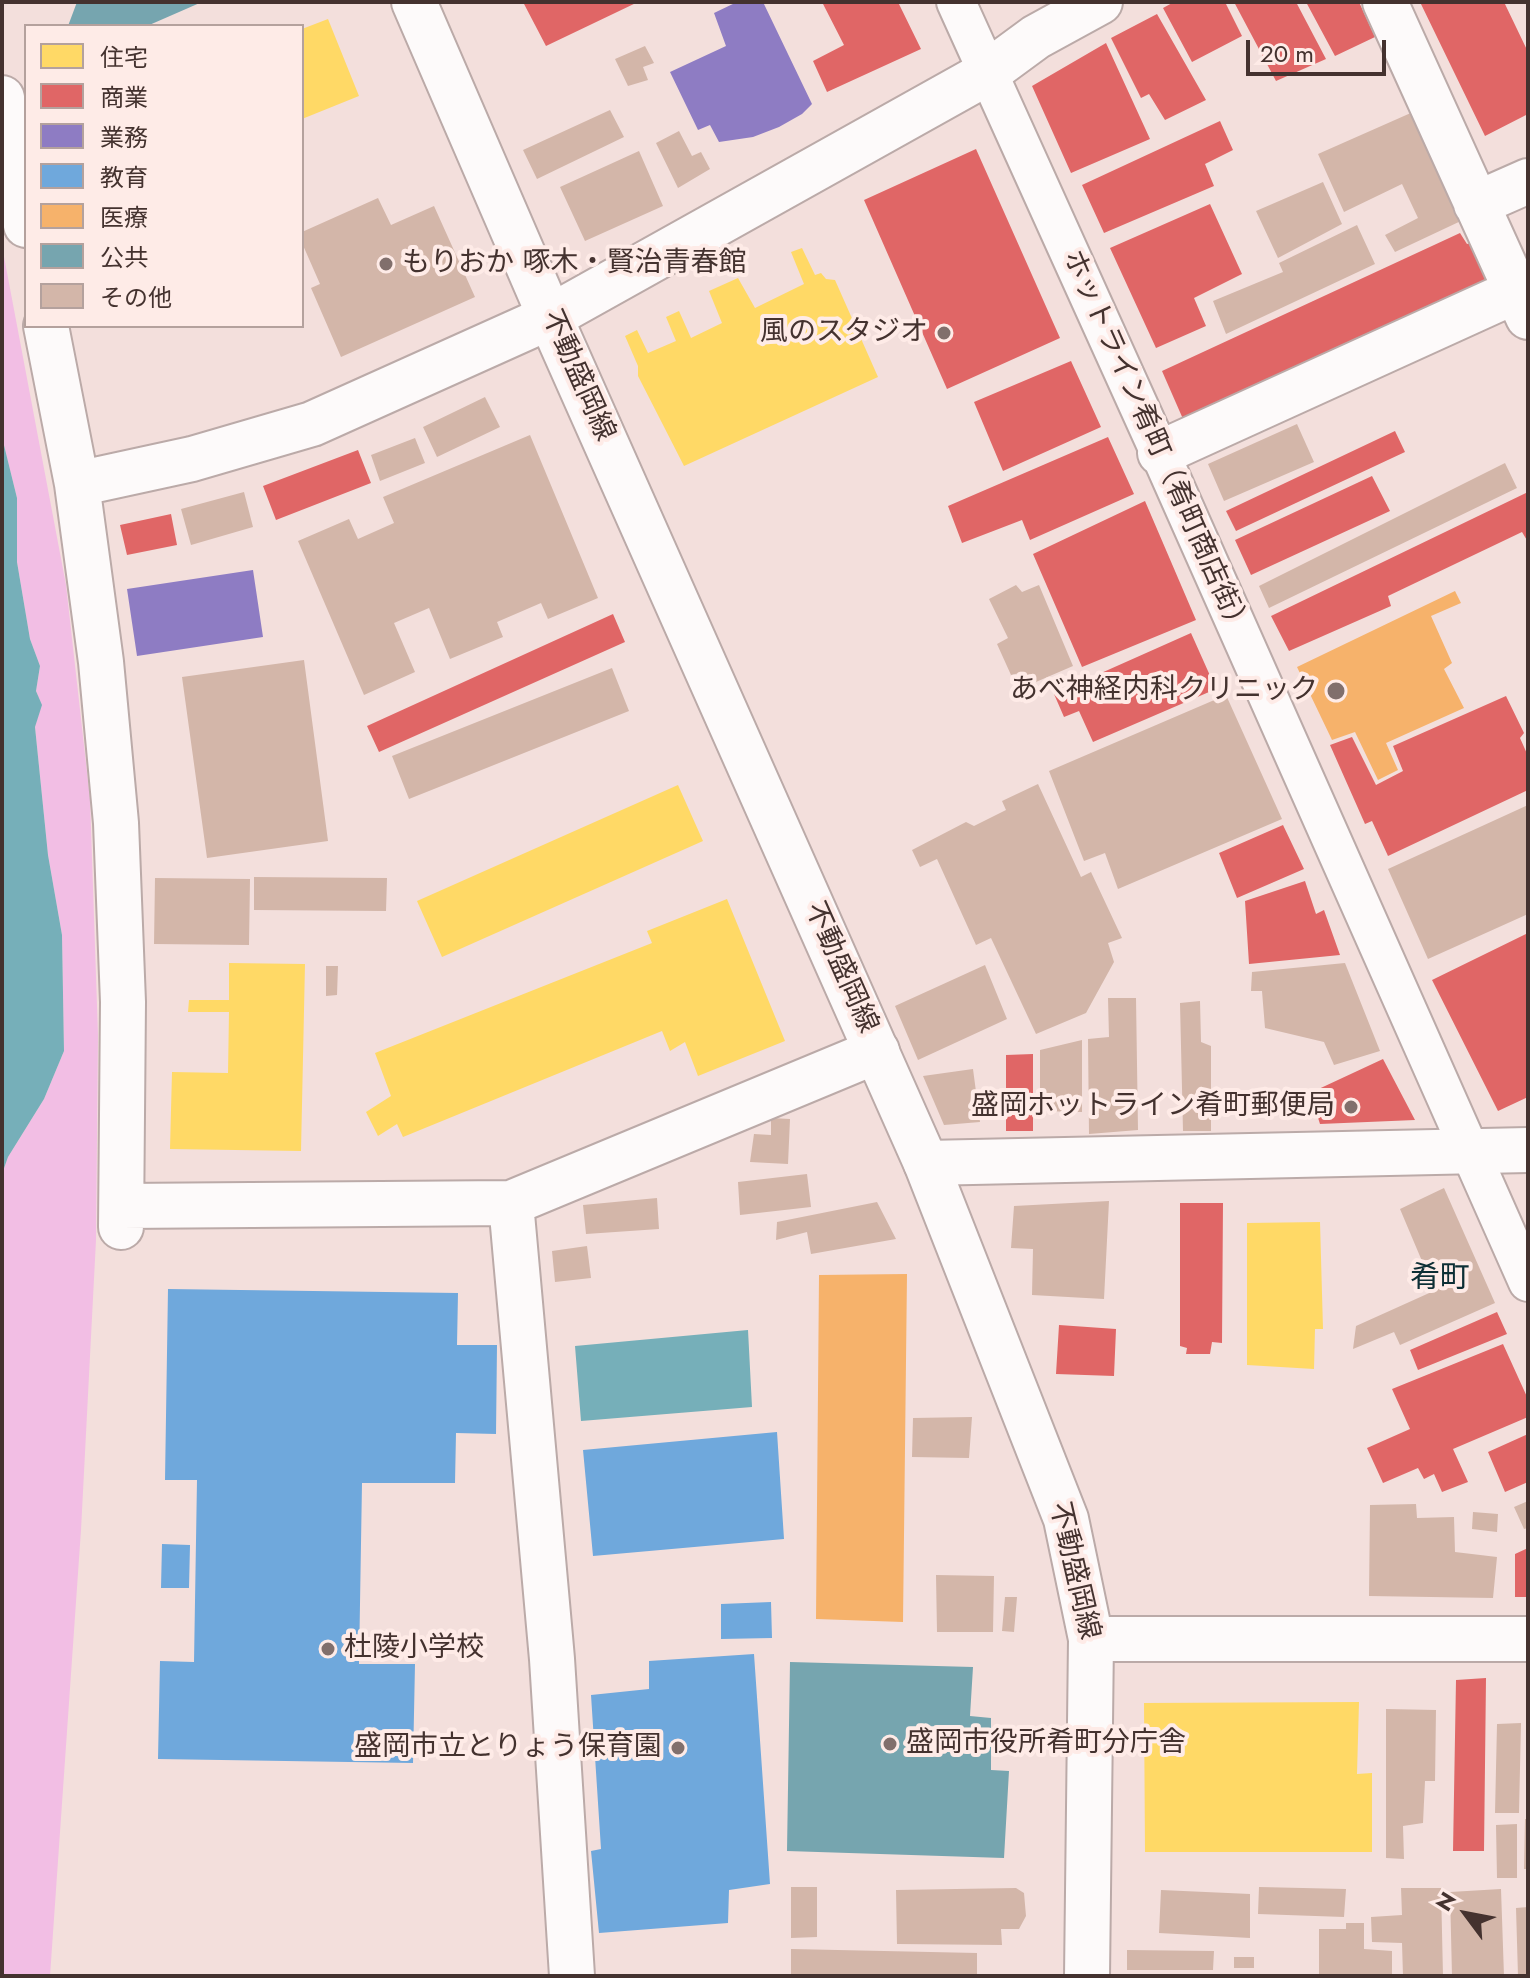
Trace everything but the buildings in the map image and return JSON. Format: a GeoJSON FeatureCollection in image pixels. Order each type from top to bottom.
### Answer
{"type":"FeatureCollection","features":[{"type":"Feature","properties":{"kind":"street","name":"不動盛岡線"},"geometry":{"type":"LineString","coordinates":[[414,2],[550,317],[926,1163],[1066,1519],[1091,1639],[1087,1976]]}},
{"type":"Feature","properties":{"kind":"street","name":"ホットライン肴町（肴町商店街）"},"geometry":{"type":"LineString","coordinates":[[956,2],[1528,1282]]}},
{"type":"Feature","properties":{"kind":"street"},"geometry":{"type":"LineString","coordinates":[[77,484],[192,459],[312,424],[550,317],[987,73],[1036,37],[1100,2]]}},
{"type":"Feature","properties":{"kind":"street"},"geometry":{"type":"LineString","coordinates":[[1160,453],[1522,304],[1385,2]]}},
{"type":"Feature","properties":{"kind":"street"},"geometry":{"type":"LineString","coordinates":[[2,98],[24,214]]}},
{"type":"Feature","properties":{"kind":"street"},"geometry":{"type":"LineString","coordinates":[[1476,204],[1528,181]]}},
{"type":"Feature","properties":{"kind":"street"},"geometry":{"type":"LineString","coordinates":[[46,328],[77,484],[101,662],[116,823],[123,1002],[122,1217],[511,1203],[877,1051]]}},
{"type":"Feature","properties":{"kind":"street"},"geometry":{"type":"LineString","coordinates":[[926,1163],[1528,1150]]}},
{"type":"Feature","properties":{"kind":"street"},"geometry":{"type":"LineString","coordinates":[[511,1203],[552,1659],[572,1976]]}},
{"type":"Feature","properties":{"kind":"street"},"geometry":{"type":"LineString","coordinates":[[1091,1639],[1528,1639]]}},
{"type":"Feature","properties":{"kind":"shaded area"},"geometry":{"type":"Polygon","coordinates":[[[2,246],[66,585],[90,799],[98,1035],[96,1240],[81,1530],[50,1976],[2,1976],[2,1174],[8,1157],[44,1099],[64,1051],[62,935],[48,855],[35,727],[41,705],[36,691],[40,666],[30,639],[17,562],[17,498],[2,437],[2,246]]]}},
{"type":"Feature","properties":{"kind":"water"},"geometry":{"type":"Polygon","coordinates":[[[2,437],[17,498],[17,562],[30,639],[40,666],[36,691],[42,705],[35,727],[48,855],[62,935],[64,1051],[44,1099],[8,1157],[2,1174],[2,437]]]}},
{"type":"Feature","properties":{"kind":"water"},"geometry":{"type":"Polygon","coordinates":[[[748,1330],[752,1407],[581,1421],[575,1346],[748,1330]]]}},
{"type":"Feature","properties":{"kind":"place","name":"もりおか 啄木・賢治青春館"},"geometry":{"type":"Point","coordinates":[386,264]}},
{"type":"Feature","properties":{"kind":"place","name":"風のスタジオ"},"geometry":{"type":"Point","coordinates":[944,333]}},
{"type":"Feature","properties":{"kind":"place","name":"あべ神経内科クリニック"},"geometry":{"type":"Point","coordinates":[1336,691]}},
{"type":"Feature","properties":{"kind":"place","name":"盛岡ホットライン肴町郵便局"},"geometry":{"type":"Point","coordinates":[1351,1107]}},
{"type":"Feature","properties":{"kind":"place","name":"杜陵小学校"},"geometry":{"type":"Point","coordinates":[328,1649]}},
{"type":"Feature","properties":{"kind":"place","name":"盛岡市役所肴町分庁舎"},"geometry":{"type":"Point","coordinates":[890,1744]}},
{"type":"Feature","properties":{"kind":"place","name":"盛岡市立とりょう保育園"},"geometry":{"type":"Point","coordinates":[678,1748]}},
{"type":"Feature","properties":{"kind":"district","name":"肴町"},"geometry":{"type":"Point","coordinates":[1440,1280]}}]}
